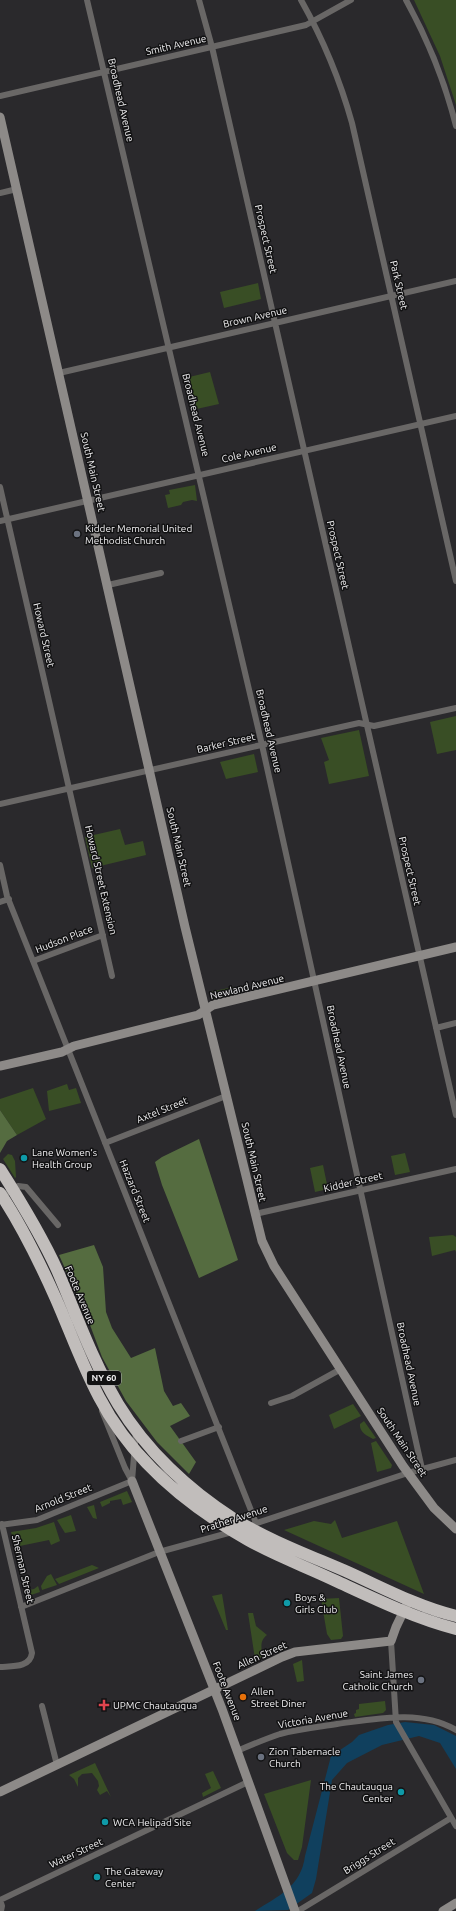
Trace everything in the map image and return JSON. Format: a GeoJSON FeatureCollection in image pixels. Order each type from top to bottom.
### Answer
{"type":"FeatureCollection","features":[{"type":"Feature","properties":{"kind":"highway","name":"Foote Avenue"},"geometry":{"type":"LineString","coordinates":[[0,1169],[42,1240],[57,1270],[98,1368],[118,1404],[151,1450],[192,1489],[216,1507],[406,1605],[436,1624],[456,1629]]}},
{"type":"Feature","properties":{"kind":"highway","name":"Foote Avenue"},"geometry":{"type":"LineString","coordinates":[[1,1195],[42,1267],[99,1398],[133,1448],[170,1486],[214,1520],[248,1540],[406,1605],[456,1616]]}},
{"type":"Feature","properties":{"kind":"street","name":"Broadhead Avenue"},"geometry":{"type":"LineString","coordinates":[[87,0],[200,475],[262,745],[422,1469]]}},
{"type":"Feature","properties":{"kind":"street","name":"Prospect Street"},"geometry":{"type":"LineString","coordinates":[[199,0],[212,47],[456,1115]]}},
{"type":"Feature","properties":{"kind":"street","name":"Park Street"},"geometry":{"type":"LineString","coordinates":[[301,0],[313,22],[333,67],[349,113],[421,424],[453,554],[456,581]]}},
{"type":"Feature","properties":{"kind":"street","name":"Smith Avenue"},"geometry":{"type":"LineString","coordinates":[[0,96],[306,25],[351,0]]}},
{"type":"Feature","properties":{"kind":"street"},"geometry":{"type":"LineString","coordinates":[[406,0],[425,36],[435,60],[456,126]]}},
{"type":"Feature","properties":{"kind":"street","name":"South Main Street"},"geometry":{"type":"LineString","coordinates":[[0,117],[205,1010],[262,1241],[270,1258],[408,1473],[434,1508],[456,1529]]}},
{"type":"Feature","properties":{"kind":"street"},"geometry":{"type":"LineString","coordinates":[[0,193],[17,189]]}},
{"type":"Feature","properties":{"kind":"street","name":"Brown Avenue"},"geometry":{"type":"LineString","coordinates":[[59,373],[456,281]]}},
{"type":"Feature","properties":{"kind":"street","name":"Cole Avenue"},"geometry":{"type":"LineString","coordinates":[[0,521],[456,416]]}},
{"type":"Feature","properties":{"kind":"street","name":"Howard Street"},"geometry":{"type":"LineString","coordinates":[[0,487],[69,788]]}},
{"type":"Feature","properties":{"kind":"street"},"geometry":{"type":"LineString","coordinates":[[108,585],[161,573]]}},
{"type":"Feature","properties":{"kind":"street","name":"Barker Street"},"geometry":{"type":"LineString","coordinates":[[0,804],[359,723],[374,726],[456,708]]}},
{"type":"Feature","properties":{"kind":"street","name":"Howard Street Extension"},"geometry":{"type":"LineString","coordinates":[[69,788],[112,976]]}},
{"type":"Feature","properties":{"kind":"street","name":"Hazzard Street"},"geometry":{"type":"LineString","coordinates":[[0,865],[9,899],[218,1427],[252,1525]]}},
{"type":"Feature","properties":{"kind":"street"},"geometry":{"type":"LineString","coordinates":[[0,902],[9,899]]}},
{"type":"Feature","properties":{"kind":"street","name":"Hudson Place"},"geometry":{"type":"LineString","coordinates":[[33,961],[103,935]]}},
{"type":"Feature","properties":{"kind":"street","name":"Newland Avenue"},"geometry":{"type":"LineString","coordinates":[[0,1066],[198,1015],[213,1005],[456,947]]}},
{"type":"Feature","properties":{"kind":"street"},"geometry":{"type":"LineString","coordinates":[[436,1028],[456,1023]]}},
{"type":"Feature","properties":{"kind":"street","name":"Axtel Street"},"geometry":{"type":"LineString","coordinates":[[105,1143],[226,1096]]}},
{"type":"Feature","properties":{"kind":"street","name":"Kidder Street"},"geometry":{"type":"LineString","coordinates":[[255,1214],[456,1169]]}},
{"type":"Feature","properties":{"kind":"street"},"geometry":{"type":"LineString","coordinates":[[1,1195],[21,1185],[26,1187],[58,1225]]}},
{"type":"Feature","properties":{"kind":"street"},"geometry":{"type":"LineString","coordinates":[[271,1403],[292,1396],[341,1369]]}},
{"type":"Feature","properties":{"kind":"street","name":"Foote Avenue"},"geometry":{"type":"LineString","coordinates":[[99,1398],[104,1418],[132,1481],[214,1689],[285,1884],[296,1910]]}},
{"type":"Feature","properties":{"kind":"street"},"geometry":{"type":"LineString","coordinates":[[181,1442],[218,1427]]}},
{"type":"Feature","properties":{"kind":"street","name":"Foote Avenue"},"geometry":{"type":"LineString","coordinates":[[132,1481],[133,1448],[136,1430]]}},
{"type":"Feature","properties":{"kind":"street","name":"Prather Avenue"},"geometry":{"type":"LineString","coordinates":[[21,1607],[159,1552],[234,1531],[408,1473],[456,1460]]}},
{"type":"Feature","properties":{"kind":"street","name":"Arnold Street"},"geometry":{"type":"LineString","coordinates":[[1,1524],[37,1520],[132,1481]]}},
{"type":"Feature","properties":{"kind":"street","name":"Sherman Street"},"geometry":{"type":"LineString","coordinates":[[0,1667],[22,1664],[30,1660],[32,1653],[1,1524]]}},
{"type":"Feature","properties":{"kind":"street"},"geometry":{"type":"LineString","coordinates":[[406,1605],[391,1641],[396,1719],[406,1741],[456,1826]]}},
{"type":"Feature","properties":{"kind":"street","name":"Allen Street"},"geometry":{"type":"LineString","coordinates":[[0,1792],[214,1689],[295,1652],[391,1641]]}},
{"type":"Feature","properties":{"kind":"street"},"geometry":{"type":"LineString","coordinates":[[42,1706],[57,1765]]}},
{"type":"Feature","properties":{"kind":"street","name":"Victoria Avenue"},"geometry":{"type":"LineString","coordinates":[[237,1751],[267,1738],[295,1730],[396,1719],[426,1720],[444,1724],[456,1730]]}},
{"type":"Feature","properties":{"kind":"street","name":"Water Street"},"geometry":{"type":"LineString","coordinates":[[0,1900],[248,1782]]}},
{"type":"Feature","properties":{"kind":"street","name":"Briggs Street"},"geometry":{"type":"LineString","coordinates":[[296,1910],[451,1818]]}},
{"type":"Feature","properties":{"kind":"street"},"geometry":{"type":"LineString","coordinates":[[0,1900],[2,1906],[0,1911]]}},
{"type":"Feature","properties":{"kind":"street"},"geometry":{"type":"LineString","coordinates":[[443,1911],[456,1903]]}},
{"type":"Feature","properties":{"kind":"green space"},"geometry":{"type":"Polygon","coordinates":[[[414,0],[456,0],[456,105],[440,56],[414,0]]]}},
{"type":"Feature","properties":{"kind":"green space"},"geometry":{"type":"Polygon","coordinates":[[[258,283],[261,299],[224,308],[220,292],[258,283]]]}},
{"type":"Feature","properties":{"kind":"green space"},"geometry":{"type":"Polygon","coordinates":[[[210,372],[219,404],[192,410],[185,378],[210,372]]]}},
{"type":"Feature","properties":{"kind":"green space"},"geometry":{"type":"Polygon","coordinates":[[[195,485],[197,501],[192,500],[183,502],[181,505],[168,508],[165,495],[170,494],[169,490],[195,485]]]}},
{"type":"Feature","properties":{"kind":"green space"},"geometry":{"type":"Polygon","coordinates":[[[456,716],[456,750],[437,754],[430,722],[456,716]]]}},
{"type":"Feature","properties":{"kind":"green space"},"geometry":{"type":"Polygon","coordinates":[[[359,730],[369,776],[329,784],[324,762],[329,760],[321,738],[359,730]]]}},
{"type":"Feature","properties":{"kind":"green space"},"geometry":{"type":"Polygon","coordinates":[[[254,754],[258,772],[226,779],[220,762],[254,754]]]}},
{"type":"Feature","properties":{"kind":"green space"},"geometry":{"type":"Polygon","coordinates":[[[120,829],[125,845],[143,841],[146,855],[92,868],[85,837],[120,829]]]}},
{"type":"Feature","properties":{"kind":"green space"},"geometry":{"type":"Polygon","coordinates":[[[233,987],[235,994],[214,999],[211,998],[210,992],[233,987]]]}},
{"type":"Feature","properties":{"kind":"green space"},"geometry":{"type":"Polygon","coordinates":[[[67,1084],[69,1090],[76,1088],[81,1103],[49,1111],[47,1091],[67,1084]]]}},
{"type":"Feature","properties":{"kind":"green space"},"geometry":{"type":"Polygon","coordinates":[[[33,1088],[46,1119],[17,1135],[0,1110],[0,1099],[33,1088]]]}},
{"type":"Feature","properties":{"kind":"green space"},"geometry":{"type":"Polygon","coordinates":[[[0,1110],[17,1135],[7,1141],[0,1153],[0,1110]]]}},
{"type":"Feature","properties":{"kind":"green space"},"geometry":{"type":"Polygon","coordinates":[[[199,1139],[238,1260],[199,1278],[162,1185],[155,1162],[199,1139]]]}},
{"type":"Feature","properties":{"kind":"green space"},"geometry":{"type":"Polygon","coordinates":[[[405,1153],[410,1172],[395,1175],[391,1156],[405,1153]]]}},
{"type":"Feature","properties":{"kind":"green space"},"geometry":{"type":"Polygon","coordinates":[[[8,1154],[12,1155],[15,1161],[15,1178],[3,1159],[8,1154]]]}},
{"type":"Feature","properties":{"kind":"green space"},"geometry":{"type":"Polygon","coordinates":[[[323,1165],[328,1189],[315,1192],[310,1168],[323,1165]]]}},
{"type":"Feature","properties":{"kind":"green space"},"geometry":{"type":"Polygon","coordinates":[[[453,1235],[456,1237],[456,1252],[455,1250],[432,1256],[429,1237],[453,1235]]]}},
{"type":"Feature","properties":{"kind":"green space"},"geometry":{"type":"Polygon","coordinates":[[[94,1245],[103,1267],[106,1312],[112,1328],[131,1358],[155,1348],[164,1391],[173,1406],[181,1403],[190,1416],[170,1426],[196,1462],[189,1474],[157,1442],[126,1401],[102,1357],[87,1317],[59,1255],[94,1245]]]}},
{"type":"Feature","properties":{"kind":"green space"},"geometry":{"type":"Polygon","coordinates":[[[353,1404],[361,1416],[334,1429],[329,1415],[353,1404]]]}},
{"type":"Feature","properties":{"kind":"green space"},"geometry":{"type":"Polygon","coordinates":[[[364,1421],[376,1438],[373,1439],[362,1431],[360,1424],[364,1421]]]}},
{"type":"Feature","properties":{"kind":"green space"},"geometry":{"type":"Polygon","coordinates":[[[376,1441],[392,1465],[391,1468],[377,1472],[371,1443],[376,1441]]]}},
{"type":"Feature","properties":{"kind":"green space"},"geometry":{"type":"Polygon","coordinates":[[[127,1491],[132,1502],[123,1505],[121,1499],[110,1501],[110,1503],[102,1507],[100,1502],[127,1491]]]}},
{"type":"Feature","properties":{"kind":"green space"},"geometry":{"type":"Polygon","coordinates":[[[94,1505],[97,1519],[93,1518],[87,1507],[94,1505]]]}},
{"type":"Feature","properties":{"kind":"green space"},"geometry":{"type":"Polygon","coordinates":[[[71,1515],[76,1531],[65,1533],[57,1520],[71,1515]]]}},
{"type":"Feature","properties":{"kind":"green space"},"geometry":{"type":"Polygon","coordinates":[[[335,1520],[342,1538],[397,1521],[424,1594],[284,1530],[314,1521],[331,1524],[335,1520]]]}},
{"type":"Feature","properties":{"kind":"green space"},"geometry":{"type":"Polygon","coordinates":[[[54,1522],[60,1541],[51,1545],[49,1540],[15,1547],[11,1532],[36,1528],[54,1522]]]}},
{"type":"Feature","properties":{"kind":"green space"},"geometry":{"type":"Polygon","coordinates":[[[92,1565],[99,1568],[59,1584],[55,1579],[92,1565]]]}},
{"type":"Feature","properties":{"kind":"green space"},"geometry":{"type":"Polygon","coordinates":[[[51,1574],[57,1585],[42,1590],[41,1586],[47,1576],[51,1574]]]}},
{"type":"Feature","properties":{"kind":"green space"},"geometry":{"type":"Polygon","coordinates":[[[38,1586],[40,1592],[25,1597],[24,1591],[34,1589],[38,1586]]]}},
{"type":"Feature","properties":{"kind":"green space"},"geometry":{"type":"Polygon","coordinates":[[[222,1594],[228,1630],[226,1630],[212,1596],[222,1594]]]}},
{"type":"Feature","properties":{"kind":"green space"},"geometry":{"type":"Polygon","coordinates":[[[339,1598],[343,1636],[341,1639],[331,1640],[327,1634],[321,1599],[339,1598]]]}},
{"type":"Feature","properties":{"kind":"green space"},"geometry":{"type":"Polygon","coordinates":[[[248,1613],[253,1613],[256,1626],[267,1635],[264,1637],[262,1642],[262,1657],[255,1659],[248,1613]]]}},
{"type":"Feature","properties":{"kind":"green space"},"geometry":{"type":"Polygon","coordinates":[[[302,1660],[304,1681],[297,1682],[293,1664],[302,1660]]]}},
{"type":"Feature","properties":{"kind":"green space"},"geometry":{"type":"Polygon","coordinates":[[[385,1701],[386,1710],[383,1713],[355,1717],[354,1714],[356,1713],[356,1710],[359,1709],[359,1704],[385,1701]]]}},
{"type":"Feature","properties":{"kind":"green space"},"geometry":{"type":"Polygon","coordinates":[[[95,1763],[111,1797],[107,1791],[100,1795],[97,1790],[99,1786],[98,1781],[92,1773],[82,1774],[78,1778],[78,1787],[74,1779],[69,1775],[95,1763]]]}},
{"type":"Feature","properties":{"kind":"green space"},"geometry":{"type":"Polygon","coordinates":[[[213,1771],[221,1788],[203,1797],[202,1793],[211,1788],[205,1774],[213,1771]]]}},
{"type":"Feature","properties":{"kind":"green space"},"geometry":{"type":"Polygon","coordinates":[[[311,1780],[302,1847],[298,1860],[294,1860],[287,1853],[264,1794],[311,1780]]]}},
{"type":"Feature","properties":{"kind":"water"},"geometry":{"type":"Polygon","coordinates":[[[405,1722],[434,1725],[456,1736],[456,1769],[440,1743],[419,1736],[382,1745],[347,1763],[332,1780],[316,1879],[312,1893],[288,1910],[255,1911],[287,1890],[299,1876],[303,1867],[331,1756],[352,1742],[359,1735],[388,1725],[405,1722]]]}},
{"type":"Feature","properties":{"kind":"place","name":"Kidder Memorial United Methodist Church"},"geometry":{"type":"Point","coordinates":[77,534]}},
{"type":"Feature","properties":{"kind":"place","name":"Lane Women’s Health Group"},"geometry":{"type":"Point","coordinates":[24,1158]}},
{"type":"Feature","properties":{"kind":"place","name":"Boys & Girls Club"},"geometry":{"type":"Point","coordinates":[287,1603]}},
{"type":"Feature","properties":{"kind":"place","name":"Saint James Catholic Church"},"geometry":{"type":"Point","coordinates":[421,1680]}},
{"type":"Feature","properties":{"kind":"place","name":"Allen Street Diner"},"geometry":{"type":"Point","coordinates":[243,1697]}},
{"type":"Feature","properties":{"kind":"place","name":"UPMC Chautauqua"},"geometry":{"type":"Point","coordinates":[104,1705]}},
{"type":"Feature","properties":{"kind":"place","name":"Zion Tabernacle Church"},"geometry":{"type":"Point","coordinates":[261,1757]}},
{"type":"Feature","properties":{"kind":"place","name":"The Chautauqua Center"},"geometry":{"type":"Point","coordinates":[401,1792]}},
{"type":"Feature","properties":{"kind":"place","name":"WCA Helipad Site"},"geometry":{"type":"Point","coordinates":[105,1822]}},
{"type":"Feature","properties":{"kind":"place","name":"The Gateway Center"},"geometry":{"type":"Point","coordinates":[97,1877]}}]}
